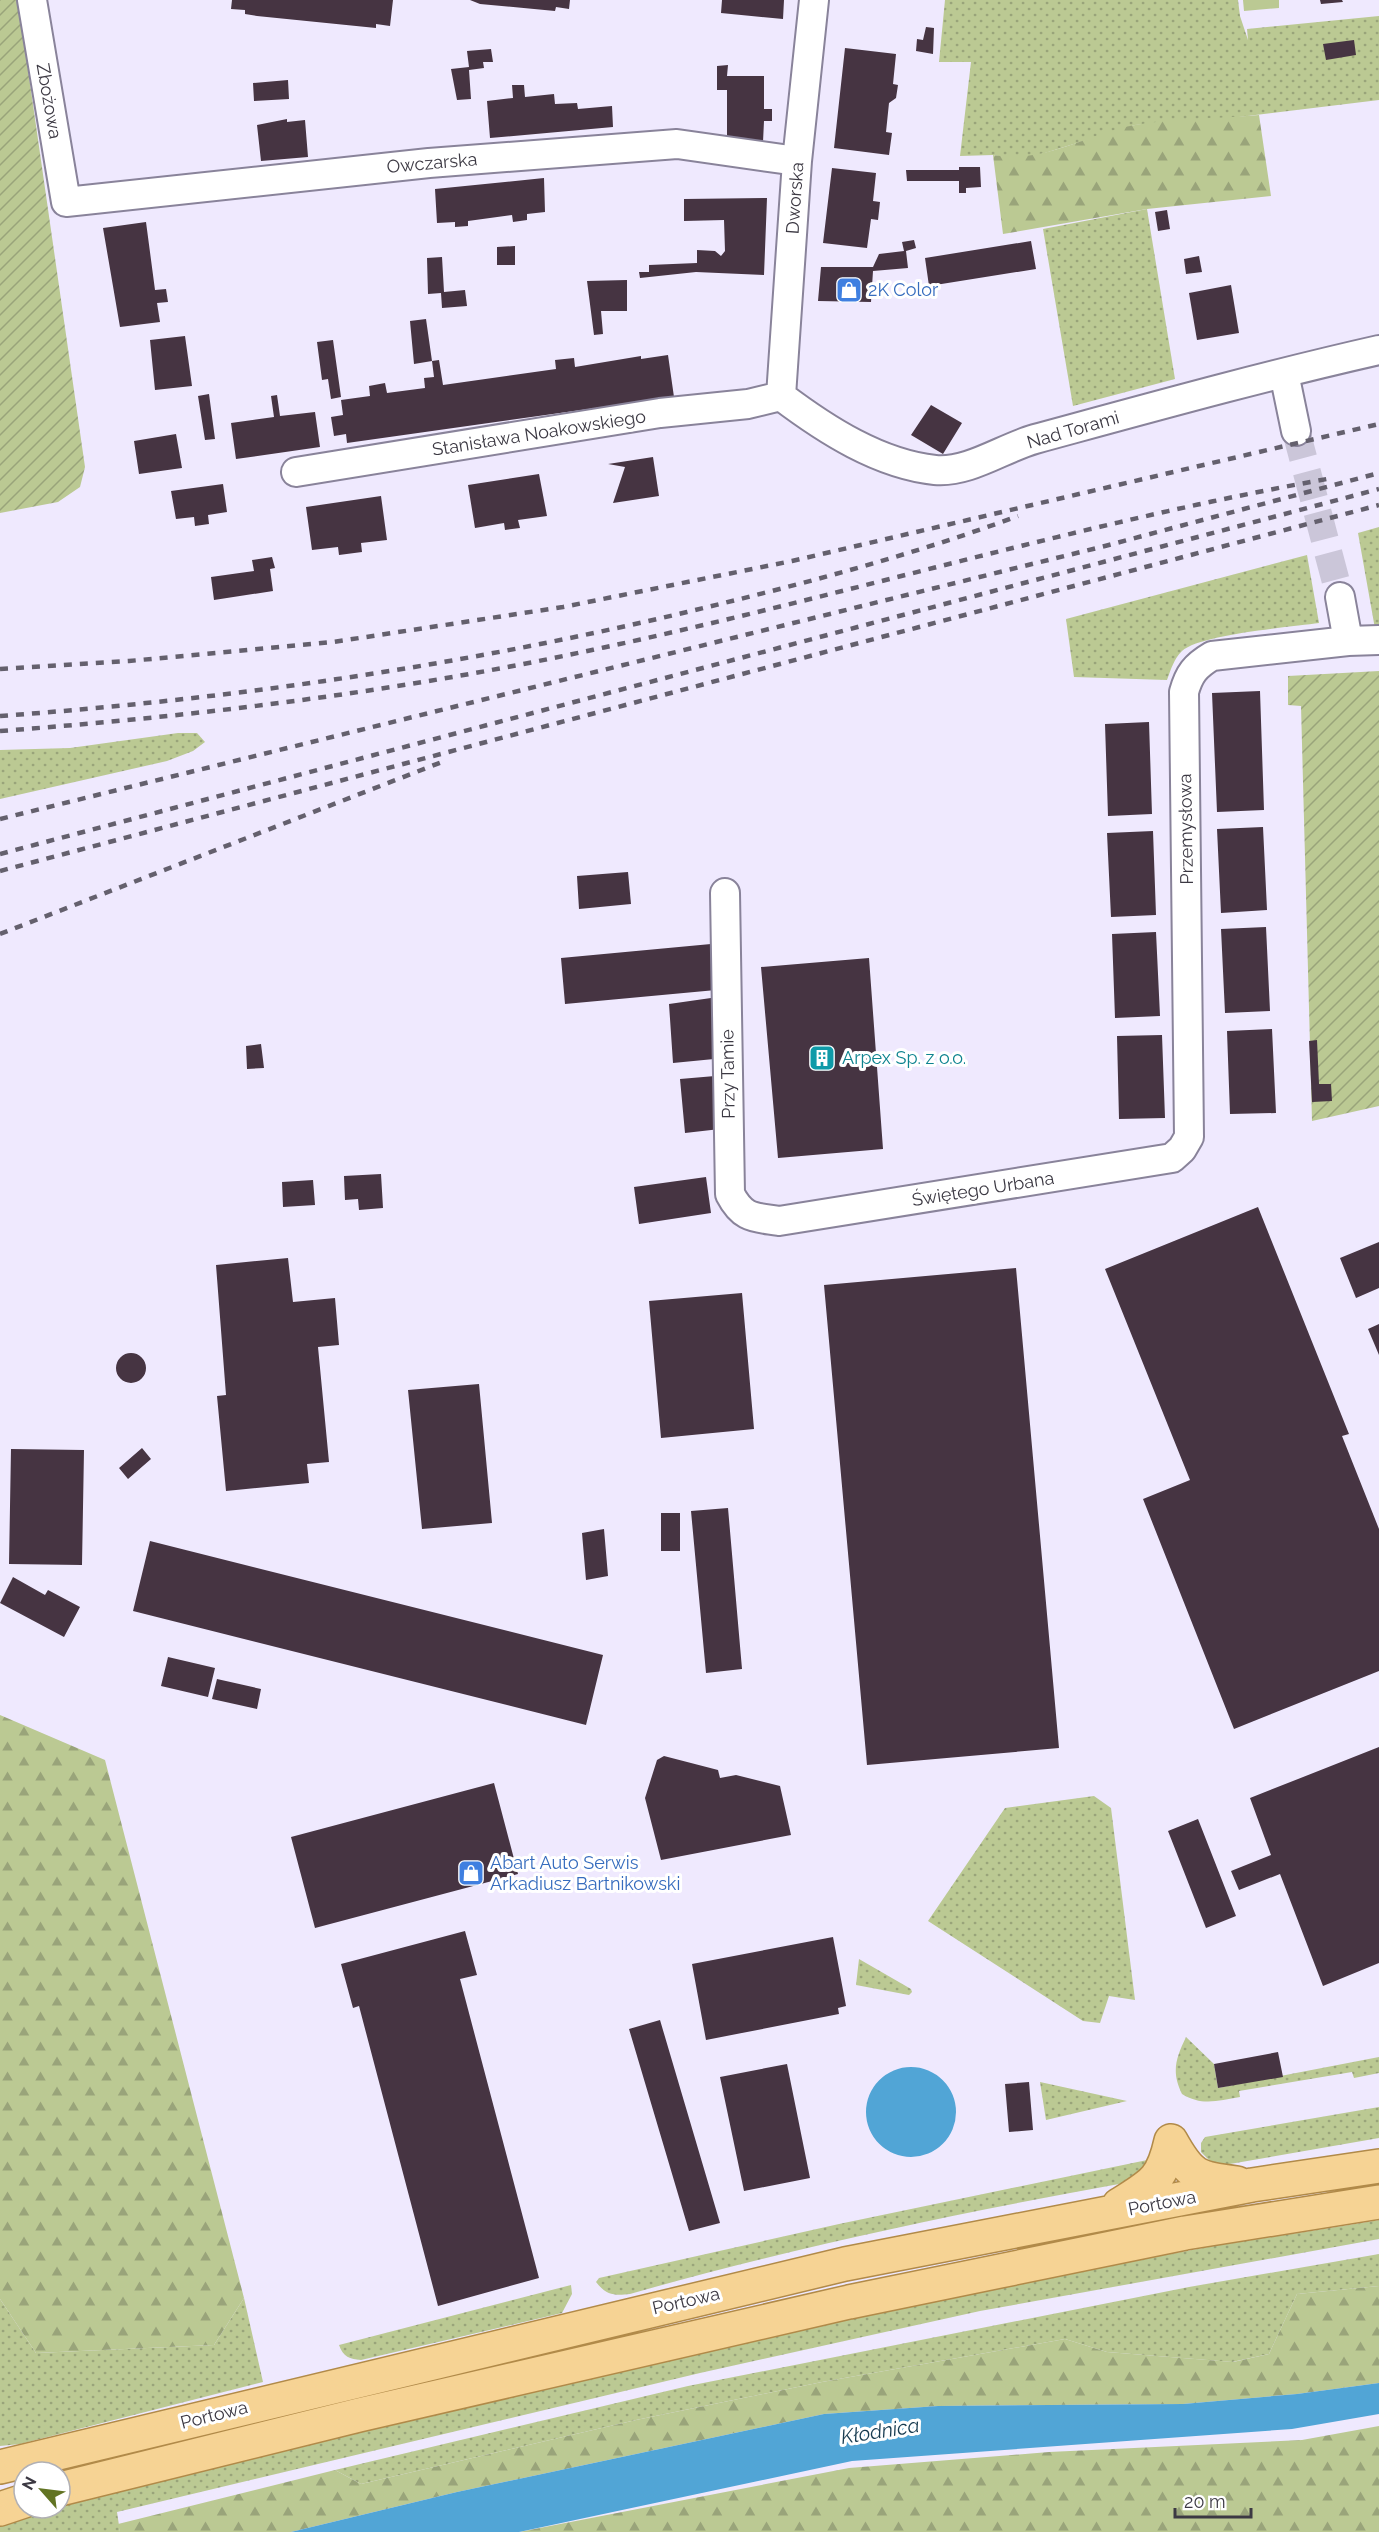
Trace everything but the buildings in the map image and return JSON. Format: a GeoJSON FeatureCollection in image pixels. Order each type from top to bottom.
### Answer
{"type":"FeatureCollection","features":[{"type":"Feature","properties":{"kind":"main road"},"geometry":{"type":"LineString","coordinates":[[1105,2214],[1152,2184],[1165,2167],[1171,2141],[1182,2161],[1200,2178],[1252,2185]]}},
{"type":"Feature","properties":{"kind":"main road","name":"Portowa"},"geometry":{"type":"LineString","coordinates":[[0,2467],[845,2264],[1252,2185],[1379,2166]]}},
{"type":"Feature","properties":{"kind":"main road","name":"Portowa"},"geometry":{"type":"LineString","coordinates":[[72,2486],[359,2415],[849,2302],[1185,2233],[1379,2202]]}},
{"type":"Feature","properties":{"kind":"street","name":"Zbożowa"},"geometry":{"type":"LineString","coordinates":[[32,0],[66,202]]}},
{"type":"Feature","properties":{"kind":"street","name":"Dworska"},"geometry":{"type":"LineString","coordinates":[[781,396],[797,161],[814,0]]}},
{"type":"Feature","properties":{"kind":"street","name":"Owczarska"},"geometry":{"type":"LineString","coordinates":[[66,202],[429,162],[677,144],[797,161]]}},
{"type":"Feature","properties":{"kind":"street","name":"Nad Torami"},"geometry":{"type":"LineString","coordinates":[[781,396],[809,417],[890,462],[938,470],[967,465],[1031,440],[1379,350]]}},
{"type":"Feature","properties":{"kind":"street"},"geometry":{"type":"LineString","coordinates":[[1284,373],[1296,431]]}},
{"type":"Feature","properties":{"kind":"street","name":"Stanisława Noakowskiego"},"geometry":{"type":"LineString","coordinates":[[296,472],[660,413],[748,404],[781,396]]}},
{"type":"Feature","properties":{"kind":"street"},"geometry":{"type":"LineString","coordinates":[[1340,597],[1348,641],[1379,640]]}},
{"type":"Feature","properties":{"kind":"street","name":"Przemysłowa"},"geometry":{"type":"LineString","coordinates":[[1182,1149],[1188,1137],[1184,698],[1188,676],[1198,664],[1212,656],[1348,641]]}},
{"type":"Feature","properties":{"kind":"street","name":"Przy Tamie"},"geometry":{"type":"LineString","coordinates":[[725,893],[730,1194],[738,1210],[750,1216],[779,1221]]}},
{"type":"Feature","properties":{"kind":"street","name":"Świętego Urbana"},"geometry":{"type":"LineString","coordinates":[[779,1221],[1172,1158],[1182,1149]]}},
{"type":"Feature","properties":{"kind":"green space"},"geometry":{"type":"Polygon","coordinates":[[[0,0],[18,0],[85,467],[80,487],[58,502],[0,513],[0,0]]]}},
{"type":"Feature","properties":{"kind":"green space"},"geometry":{"type":"Polygon","coordinates":[[[945,0],[1238,0],[1240,16],[1248,40],[1247,29],[1379,16],[1379,100],[1231,118],[1135,125],[1032,157],[1013,159],[993,155],[960,156],[971,62],[939,62],[945,0]]]}},
{"type":"Feature","properties":{"kind":"green space"},"geometry":{"type":"Polygon","coordinates":[[[1243,0],[1279,0],[1279,8],[1244,11],[1243,0]]]}},
{"type":"Feature","properties":{"kind":"green space"},"geometry":{"type":"Polygon","coordinates":[[[1259,115],[1271,196],[1147,209],[1003,234],[993,155],[1012,157],[1048,152],[1135,125],[1259,115]]]}},
{"type":"Feature","properties":{"kind":"green space"},"geometry":{"type":"Polygon","coordinates":[[[1147,209],[1175,379],[1073,406],[1043,229],[1147,209]]]}},
{"type":"Feature","properties":{"kind":"green space"},"geometry":{"type":"Polygon","coordinates":[[[1379,527],[1379,640],[1377,640],[1358,533],[1379,527]]]}},
{"type":"Feature","properties":{"kind":"green space"},"geometry":{"type":"Polygon","coordinates":[[[1307,555],[1319,623],[1226,636],[1192,645],[1177,657],[1167,680],[1074,677],[1066,619],[1307,555]]]}},
{"type":"Feature","properties":{"kind":"green space"},"geometry":{"type":"Polygon","coordinates":[[[1379,671],[1379,1106],[1312,1121],[1301,706],[1288,705],[1288,676],[1379,671]]]}},
{"type":"Feature","properties":{"kind":"green space"},"geometry":{"type":"Polygon","coordinates":[[[178,733],[197,733],[205,742],[193,751],[167,761],[0,799],[0,750],[70,748],[178,733]]]}},
{"type":"Feature","properties":{"kind":"green space"},"geometry":{"type":"Polygon","coordinates":[[[0,1715],[105,1760],[244,2298],[214,2345],[36,2353],[0,2299],[0,1715]]]}},
{"type":"Feature","properties":{"kind":"green space"},"geometry":{"type":"Polygon","coordinates":[[[1094,1796],[1111,1808],[1135,2000],[1109,1996],[1100,2023],[1083,2021],[928,1921],[1005,1808],[1094,1796]]]}},
{"type":"Feature","properties":{"kind":"green space"},"geometry":{"type":"Polygon","coordinates":[[[859,1959],[911,1989],[912,1992],[909,1995],[856,1985],[859,1959]]]}},
{"type":"Feature","properties":{"kind":"green space"},"geometry":{"type":"Polygon","coordinates":[[[1186,2037],[1214,2064],[1218,2088],[1379,2057],[1379,2073],[1354,2078],[1352,2072],[1239,2091],[1240,2097],[1224,2100],[1210,2102],[1196,2100],[1182,2094],[1177,2079],[1177,2058],[1186,2037]]]}},
{"type":"Feature","properties":{"kind":"green space"},"geometry":{"type":"Polygon","coordinates":[[[1040,2082],[1127,2101],[1046,2120],[1040,2082]]]}},
{"type":"Feature","properties":{"kind":"green space"},"geometry":{"type":"Polygon","coordinates":[[[1379,2107],[1379,2138],[1224,2165],[1210,2161],[1201,2152],[1201,2143],[1205,2137],[1379,2107]]]}},
{"type":"Feature","properties":{"kind":"green space"},"geometry":{"type":"Polygon","coordinates":[[[1152,2159],[1135,2179],[1119,2184],[873,2233],[690,2277],[630,2294],[611,2294],[603,2290],[596,2282],[599,2278],[839,2224],[1152,2159]]]}},
{"type":"Feature","properties":{"kind":"green space"},"geometry":{"type":"Polygon","coordinates":[[[1379,2220],[1379,2239],[980,2311],[700,2373],[117,2512],[120,2532],[0,2532],[0,2525],[12,2519],[72,2520],[72,2501],[611,2372],[1026,2282],[1245,2241],[1379,2220]]]}},
{"type":"Feature","properties":{"kind":"green space"},"geometry":{"type":"Polygon","coordinates":[[[1379,2254],[1379,2286],[1297,2294],[1269,2354],[1232,2362],[1107,2352],[1065,2339],[822,2382],[636,2420],[361,2484],[335,2470],[688,2386],[1189,2287],[1379,2254]]]}},
{"type":"Feature","properties":{"kind":"green space"},"geometry":{"type":"Polygon","coordinates":[[[571,2285],[572,2294],[562,2313],[361,2360],[347,2357],[339,2345],[571,2285]]]}},
{"type":"Feature","properties":{"kind":"green space"},"geometry":{"type":"Polygon","coordinates":[[[1379,2286],[1379,2383],[1297,2394],[1183,2404],[938,2406],[824,2414],[457,2492],[291,2532],[120,2532],[118,2524],[335,2470],[361,2484],[636,2420],[822,2382],[1065,2339],[1107,2352],[1233,2362],[1269,2354],[1297,2294],[1379,2286]]]}},
{"type":"Feature","properties":{"kind":"green space"},"geometry":{"type":"Polygon","coordinates":[[[244,2298],[263,2382],[20,2444],[0,2446],[0,2299],[36,2353],[214,2345],[244,2298]]]}},
{"type":"Feature","properties":{"kind":"green space"},"geometry":{"type":"Polygon","coordinates":[[[1379,2426],[1379,2532],[519,2532],[849,2468],[1049,2452],[1302,2440],[1379,2426]]]}},
{"type":"Feature","properties":{"kind":"water"},"geometry":{"type":"Polygon","coordinates":[[[911,2067],[928,2071],[943,2080],[952,2095],[956,2112],[952,2129],[943,2144],[928,2153],[911,2157],[894,2153],[879,2144],[870,2129],[866,2112],[870,2095],[879,2080],[894,2071],[911,2067]]]}},
{"type":"Feature","properties":{"kind":"water","name":"Kłodnica"},"geometry":{"type":"Polygon","coordinates":[[[1379,2383],[1379,2414],[1292,2429],[852,2461],[519,2532],[291,2532],[457,2492],[824,2414],[938,2406],[1183,2404],[1297,2394],[1379,2383]]]}},
{"type":"Feature","properties":{"kind":"tunnel"},"geometry":{"type":"LineString","coordinates":[[1296,431],[1340,597]]}},
{"type":"Feature","properties":{"kind":"railway"},"geometry":{"type":"LineString","coordinates":[[0,669],[129,661],[333,642],[563,607],[792,561],[1379,424]]}},
{"type":"Feature","properties":{"kind":"railway"},"geometry":{"type":"LineString","coordinates":[[0,819],[1105,546],[1379,473]]}},
{"type":"Feature","properties":{"kind":"railway"},"geometry":{"type":"LineString","coordinates":[[0,731],[149,718],[297,701],[518,665],[684,630],[1142,517],[1327,479]]}},
{"type":"Feature","properties":{"kind":"railway"},"geometry":{"type":"LineString","coordinates":[[0,854],[1379,489]]}},
{"type":"Feature","properties":{"kind":"railway"},"geometry":{"type":"LineString","coordinates":[[0,871],[1379,505]]}},
{"type":"Feature","properties":{"kind":"railway"},"geometry":{"type":"LineString","coordinates":[[0,716],[259,690],[517,649],[687,612],[812,580],[895,557],[1018,516]]}},
{"type":"Feature","properties":{"kind":"railway"},"geometry":{"type":"LineString","coordinates":[[0,934],[447,760]]}},
{"type":"Feature","properties":{"kind":"place","name":"2K Color"},"geometry":{"type":"Point","coordinates":[849,290]}},
{"type":"Feature","properties":{"kind":"place","name":"Arpex Sp. z o.o."},"geometry":{"type":"Point","coordinates":[822,1058]}},
{"type":"Feature","properties":{"kind":"place","name":"Abart Auto Serwis Arkadiusz Bartnikowski"},"geometry":{"type":"Point","coordinates":[471,1873]}}]}
